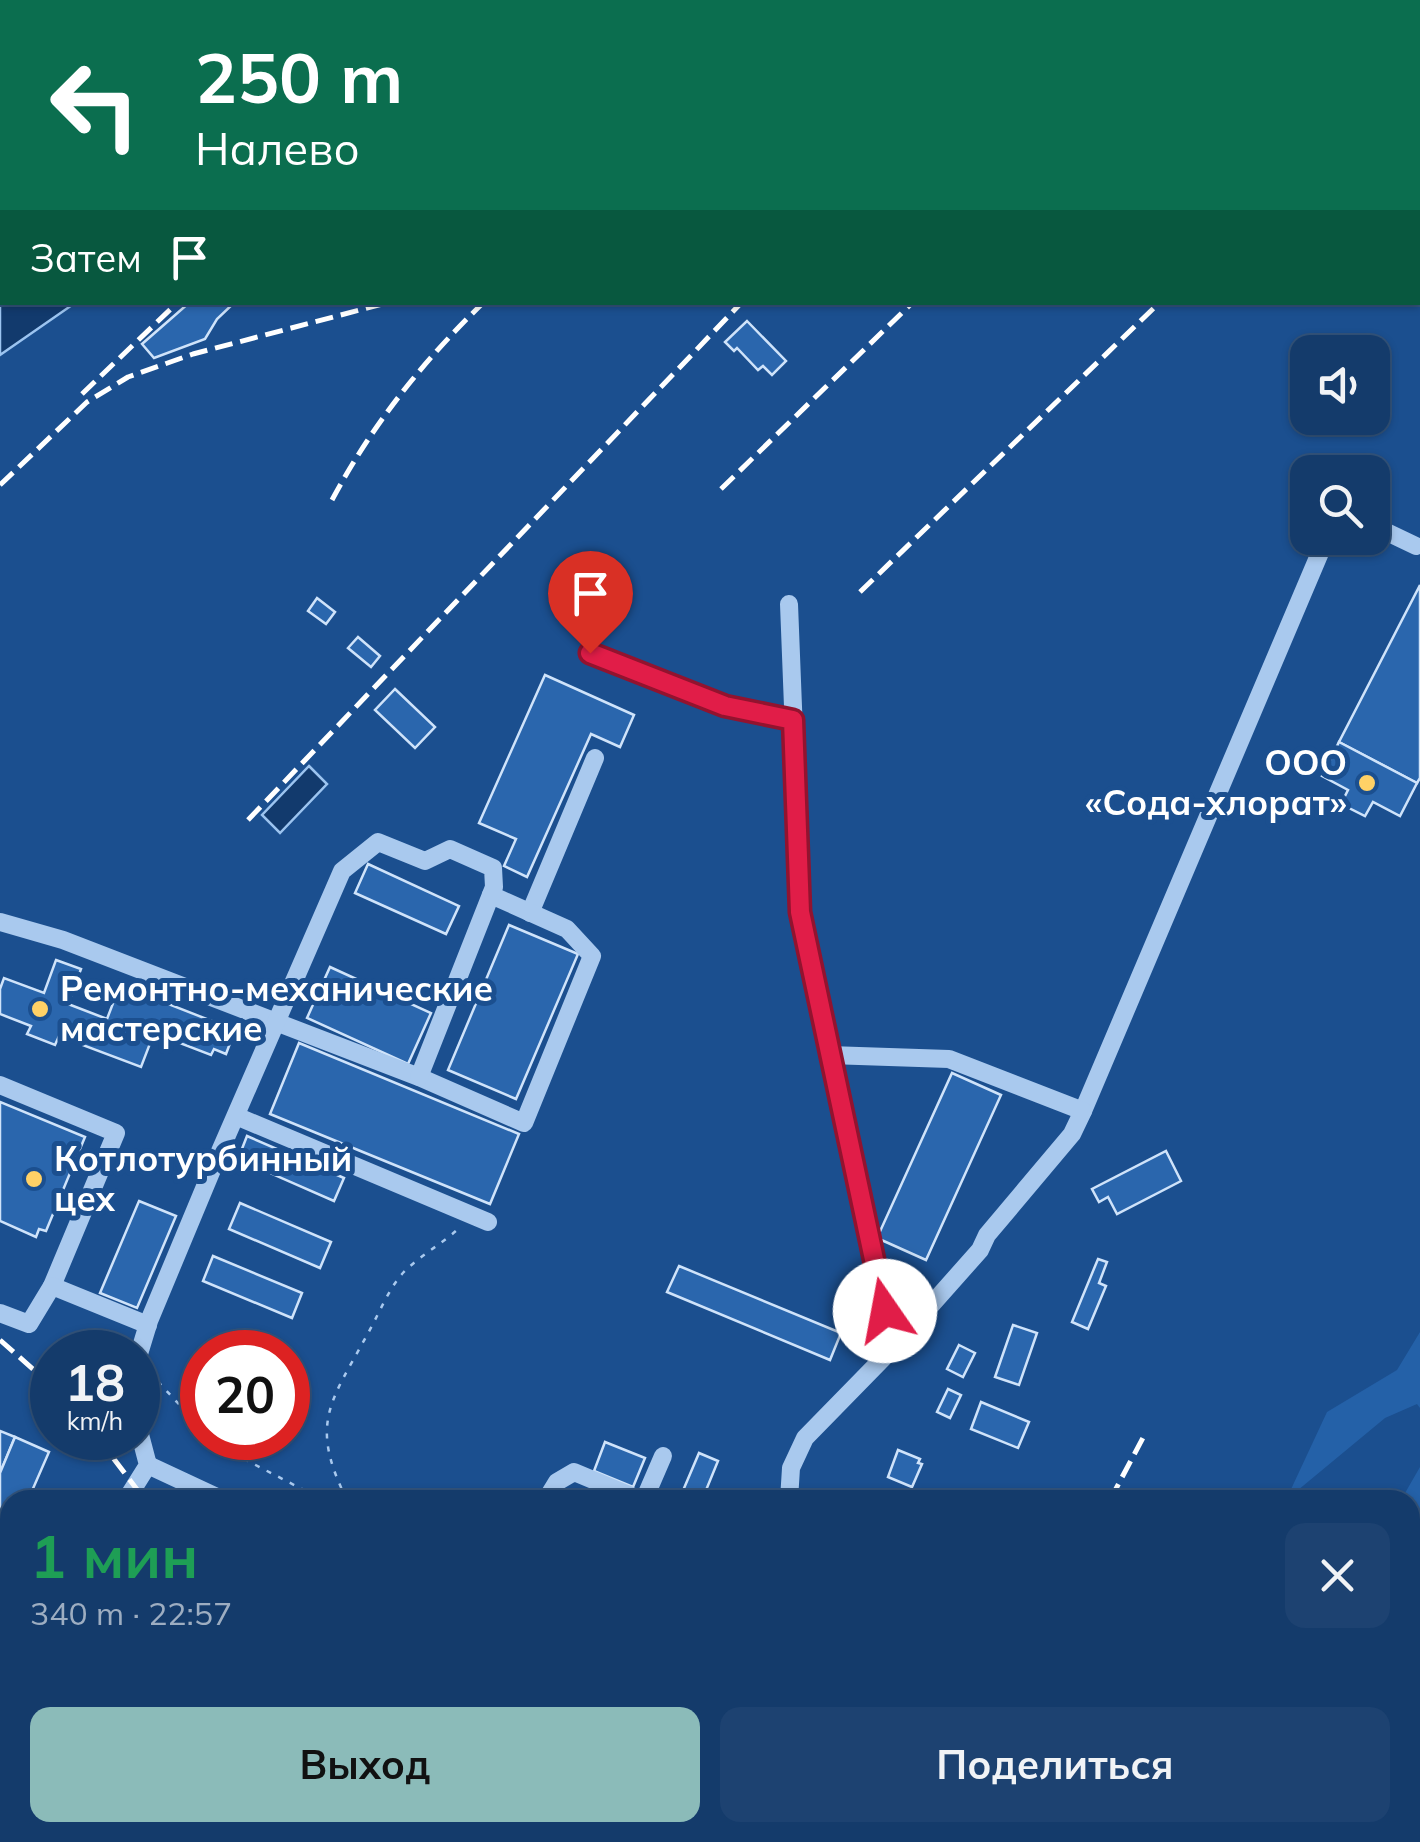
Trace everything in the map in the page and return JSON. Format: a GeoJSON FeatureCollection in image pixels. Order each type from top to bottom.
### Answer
{"type":"FeatureCollection","features":[{"type":"Feature","properties":{"kind":"street"},"geometry":{"type":"LineString","coordinates":[[1390,534],[1416,546]]}},
{"type":"Feature","properties":{"kind":"street"},"geometry":{"type":"LineString","coordinates":[[790,1490],[791,1468],[805,1438],[893,1348],[980,1250],[987,1235],[1072,1134],[1319,555]]}},
{"type":"Feature","properties":{"kind":"street"},"geometry":{"type":"LineString","coordinates":[[789,604],[800,912],[893,1348]]}},
{"type":"Feature","properties":{"kind":"street"},"geometry":{"type":"LineString","coordinates":[[590,653],[725,706],[793,720]]}},
{"type":"Feature","properties":{"kind":"street"},"geometry":{"type":"LineString","coordinates":[[530,912],[595,758]]}},
{"type":"Feature","properties":{"kind":"street"},"geometry":{"type":"LineString","coordinates":[[147,1330],[342,871],[378,842],[424,861],[450,849],[493,868],[494,887],[419,1077]]}},
{"type":"Feature","properties":{"kind":"street"},"geometry":{"type":"LineString","coordinates":[[0,922],[63,940],[419,1077],[524,1123],[592,956],[567,930],[490,895]]}},
{"type":"Feature","properties":{"kind":"street"},"geometry":{"type":"LineString","coordinates":[[830,1055],[949,1059],[1082,1111]]}},
{"type":"Feature","properties":{"kind":"street"},"geometry":{"type":"LineString","coordinates":[[0,1084],[116,1134],[52,1286],[29,1324],[0,1313]]}},
{"type":"Feature","properties":{"kind":"street"},"geometry":{"type":"LineString","coordinates":[[236,1116],[481,1219]]}},
{"type":"Feature","properties":{"kind":"street"},"geometry":{"type":"LineString","coordinates":[[52,1286],[148,1325]]}},
{"type":"Feature","properties":{"kind":"street"},"geometry":{"type":"LineString","coordinates":[[647,1490],[664,1456]]}},
{"type":"Feature","properties":{"kind":"street"},"geometry":{"type":"LineString","coordinates":[[132,1490],[148,1465],[147,1460]]}},
{"type":"Feature","properties":{"kind":"street"},"geometry":{"type":"LineString","coordinates":[[148,1465],[201,1490]]}},
{"type":"Feature","properties":{"kind":"street"},"geometry":{"type":"LineString","coordinates":[[552,1490],[557,1482],[574,1472],[618,1490]]}},
{"type":"Feature","properties":{"kind":"path"},"geometry":{"type":"LineString","coordinates":[[342,1490],[331,1468],[328,1449],[326,1425],[332,1399],[400,1276],[481,1219]]}},
{"type":"Feature","properties":{"kind":"path"},"geometry":{"type":"LineString","coordinates":[[160,1383],[180,1404]]}},
{"type":"Feature","properties":{"kind":"path"},"geometry":{"type":"LineString","coordinates":[[246,1460],[304,1490]]}},
{"type":"Feature","properties":{"kind":"shaded area"},"geometry":{"type":"Polygon","coordinates":[[[0,305],[72,305],[0,355],[0,305]]]}},
{"type":"Feature","properties":{"kind":"shaded area"},"geometry":{"type":"Polygon","coordinates":[[[309,766],[327,784],[280,833],[262,815],[309,766]]]}},
{"type":"Feature","properties":{"kind":"shaded area"},"geometry":{"type":"Polygon","coordinates":[[[1420,1332],[1420,1408],[1417,1404],[1385,1418],[1298,1490],[1291,1490],[1327,1412],[1397,1370],[1420,1332]]]}},
{"type":"Feature","properties":{"kind":"shaded area"},"geometry":{"type":"Polygon","coordinates":[[[1420,1467],[1420,1490],[1407,1490],[1420,1467]]]}},
{"type":"Feature","properties":{"kind":"building"},"geometry":{"type":"Polygon","coordinates":[[[187,305],[232,305],[205,339],[154,358],[142,344],[187,305]]]}},
{"type":"Feature","properties":{"kind":"building"},"geometry":{"type":"Polygon","coordinates":[[[747,321],[786,361],[772,375],[763,366],[758,370],[737,348],[734,351],[725,342],[747,321]]]}},
{"type":"Feature","properties":{"kind":"building"},"geometry":{"type":"Polygon","coordinates":[[[1420,585],[1420,778],[1417,783],[1339,742],[1420,585]]]}},
{"type":"Feature","properties":{"kind":"building"},"geometry":{"type":"Polygon","coordinates":[[[317,598],[335,612],[326,624],[308,611],[317,598]]]}},
{"type":"Feature","properties":{"kind":"building"},"geometry":{"type":"Polygon","coordinates":[[[358,637],[380,656],[371,667],[348,648],[358,637]]]}},
{"type":"Feature","properties":{"kind":"building"},"geometry":{"type":"Polygon","coordinates":[[[545,675],[634,715],[620,747],[591,734],[527,877],[504,866],[516,839],[479,823],[545,675]]]}},
{"type":"Feature","properties":{"kind":"building"},"geometry":{"type":"Polygon","coordinates":[[[395,689],[435,727],[415,748],[375,710],[395,689]]]}},
{"type":"Feature","properties":{"kind":"building"},"geometry":{"type":"Polygon","coordinates":[[[1339,742],[1417,783],[1400,816],[1373,802],[1365,816],[1341,804],[1348,790],[1322,776],[1339,742]]]}},
{"type":"Feature","properties":{"kind":"building"},"geometry":{"type":"Polygon","coordinates":[[[368,864],[459,906],[446,934],[355,893],[368,864]]]}},
{"type":"Feature","properties":{"kind":"building"},"geometry":{"type":"Polygon","coordinates":[[[509,925],[578,954],[516,1099],[448,1070],[509,925]]]}},
{"type":"Feature","properties":{"kind":"building","name":"Ремонтно-механические мастерские"},"geometry":{"type":"Polygon","coordinates":[[[56,960],[81,969],[68,1004],[107,1019],[120,985],[222,1025],[219,1033],[232,1038],[226,1054],[214,1049],[211,1055],[154,1033],[141,1067],[59,1036],[55,1045],[27,1034],[31,1026],[0,1014],[4,978],[44,993],[56,960]]]}},
{"type":"Feature","properties":{"kind":"building"},"geometry":{"type":"Polygon","coordinates":[[[330,967],[431,1013],[408,1064],[307,1018],[330,967]]]}},
{"type":"Feature","properties":{"kind":"building"},"geometry":{"type":"Polygon","coordinates":[[[299,1043],[519,1134],[490,1204],[270,1114],[299,1043]]]}},
{"type":"Feature","properties":{"kind":"building"},"geometry":{"type":"Polygon","coordinates":[[[952,1073],[1001,1095],[926,1260],[877,1238],[952,1073]]]}},
{"type":"Feature","properties":{"kind":"building","name":"Котлотурбинный цех"},"geometry":{"type":"Polygon","coordinates":[[[0,1102],[85,1137],[46,1231],[39,1229],[36,1237],[0,1221],[0,1102]]]}},
{"type":"Feature","properties":{"kind":"building"},"geometry":{"type":"Polygon","coordinates":[[[247,1136],[344,1178],[334,1201],[238,1159],[247,1136]]]}},
{"type":"Feature","properties":{"kind":"building"},"geometry":{"type":"Polygon","coordinates":[[[1166,1151],[1181,1181],[1117,1214],[1108,1197],[1099,1202],[1092,1189],[1166,1151]]]}},
{"type":"Feature","properties":{"kind":"building"},"geometry":{"type":"Polygon","coordinates":[[[139,1201],[176,1216],[137,1308],[100,1293],[139,1201]]]}},
{"type":"Feature","properties":{"kind":"building"},"geometry":{"type":"Polygon","coordinates":[[[240,1203],[331,1242],[320,1268],[229,1229],[240,1203]]]}},
{"type":"Feature","properties":{"kind":"building"},"geometry":{"type":"Polygon","coordinates":[[[213,1256],[302,1293],[292,1318],[203,1281],[213,1256]]]}},
{"type":"Feature","properties":{"kind":"building"},"geometry":{"type":"Polygon","coordinates":[[[1098,1259],[1107,1262],[1099,1283],[1106,1286],[1088,1329],[1072,1322],[1098,1259]]]}},
{"type":"Feature","properties":{"kind":"building"},"geometry":{"type":"Polygon","coordinates":[[[679,1266],[841,1333],[830,1360],[667,1292],[679,1266]]]}},
{"type":"Feature","properties":{"kind":"building"},"geometry":{"type":"Polygon","coordinates":[[[1013,1325],[1037,1333],[1019,1385],[995,1377],[1013,1325]]]}},
{"type":"Feature","properties":{"kind":"building"},"geometry":{"type":"Polygon","coordinates":[[[959,1345],[975,1353],[963,1377],[947,1369],[959,1345]]]}},
{"type":"Feature","properties":{"kind":"building"},"geometry":{"type":"Polygon","coordinates":[[[948,1389],[961,1395],[950,1418],[937,1412],[948,1389]]]}},
{"type":"Feature","properties":{"kind":"building"},"geometry":{"type":"Polygon","coordinates":[[[981,1402],[1029,1422],[1018,1448],[971,1429],[981,1402]]]}},
{"type":"Feature","properties":{"kind":"building"},"geometry":{"type":"Polygon","coordinates":[[[0,1431],[15,1437],[0,1473],[0,1431]]]}},
{"type":"Feature","properties":{"kind":"building"},"geometry":{"type":"Polygon","coordinates":[[[15,1437],[30,1444],[30,1460],[46,1460],[32,1490],[0,1490],[0,1473],[15,1437]]]}},
{"type":"Feature","properties":{"kind":"building"},"geometry":{"type":"Polygon","coordinates":[[[605,1442],[645,1458],[633,1487],[594,1471],[605,1442]]]}},
{"type":"Feature","properties":{"kind":"building"},"geometry":{"type":"Polygon","coordinates":[[[898,1450],[920,1459],[918,1463],[922,1464],[912,1487],[888,1477],[898,1450]]]}},
{"type":"Feature","properties":{"kind":"building"},"geometry":{"type":"Polygon","coordinates":[[[699,1453],[718,1461],[706,1490],[683,1490],[699,1453]]]}},
{"type":"Feature","properties":{"kind":"railway"},"geometry":{"type":"LineString","coordinates":[[82,394],[175,305]]}},
{"type":"Feature","properties":{"kind":"railway"},"geometry":{"type":"LineString","coordinates":[[0,485],[87,402],[128,377],[193,354],[379,305]]}},
{"type":"Feature","properties":{"kind":"railway"},"geometry":{"type":"LineString","coordinates":[[332,500],[400,395],[481,305]]}},
{"type":"Feature","properties":{"kind":"railway"},"geometry":{"type":"LineString","coordinates":[[248,820],[739,305]]}},
{"type":"Feature","properties":{"kind":"railway"},"geometry":{"type":"LineString","coordinates":[[721,489],[910,305]]}},
{"type":"Feature","properties":{"kind":"railway"},"geometry":{"type":"LineString","coordinates":[[860,592],[1157,305]]}},
{"type":"Feature","properties":{"kind":"railway"},"geometry":{"type":"LineString","coordinates":[[0,1340],[30,1367]]}},
{"type":"Feature","properties":{"kind":"railway"},"geometry":{"type":"LineString","coordinates":[[1115,1490],[1145,1434]]}},
{"type":"Feature","properties":{"kind":"railway"},"geometry":{"type":"LineString","coordinates":[[115,1460],[137,1490]]}},
{"type":"Feature","properties":{"kind":"place","name":"ООО «Сода-хлорат»"},"geometry":{"type":"Point","coordinates":[1367,783]}},
{"type":"Feature","properties":{"kind":"place","name":"Ремонтно-механические мастерские"},"geometry":{"type":"Point","coordinates":[40,1009]}},
{"type":"Feature","properties":{"kind":"place","name":"Котлотурбинный цех"},"geometry":{"type":"Point","coordinates":[34,1179]}},
{"type":"Feature","properties":{"kind":"route"},"geometry":{"type":"LineString","coordinates":[[590,653],[725,706],[793,720],[800,912],[885,1311]]}}]}
